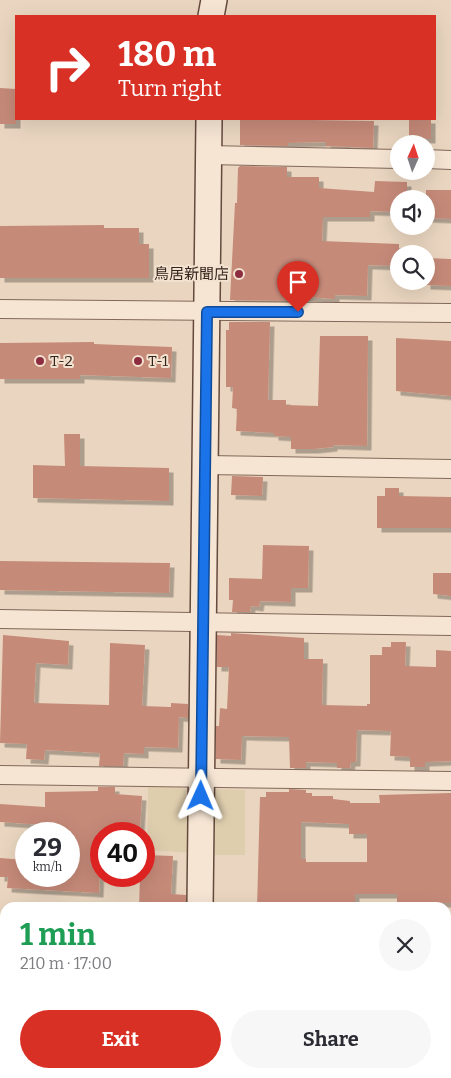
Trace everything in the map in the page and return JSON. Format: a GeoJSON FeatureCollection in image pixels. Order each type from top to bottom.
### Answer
{"type":"FeatureCollection","features":[{"type":"Feature","properties":{"kind":"street"},"geometry":{"type":"LineString","coordinates":[[211,15],[214,0]]}},
{"type":"Feature","properties":{"kind":"street"},"geometry":{"type":"LineString","coordinates":[[200,902],[209,120]]}},
{"type":"Feature","properties":{"kind":"street"},"geometry":{"type":"LineString","coordinates":[[208,155],[390,159]]}},
{"type":"Feature","properties":{"kind":"street"},"geometry":{"type":"LineString","coordinates":[[435,159],[451,160]]}},
{"type":"Feature","properties":{"kind":"street"},"geometry":{"type":"LineString","coordinates":[[0,309],[451,313]]}},
{"type":"Feature","properties":{"kind":"street"},"geometry":{"type":"LineString","coordinates":[[205,464],[451,469]]}},
{"type":"Feature","properties":{"kind":"street"},"geometry":{"type":"LineString","coordinates":[[0,619],[451,626]]}},
{"type":"Feature","properties":{"kind":"street"},"geometry":{"type":"LineString","coordinates":[[0,775],[451,782]]}},
{"type":"Feature","properties":{"kind":"shaded area"},"geometry":{"type":"Polygon","coordinates":[[[148,787],[180,787],[194,793],[192,853],[155,851],[155,822],[147,822],[148,787]]]}},
{"type":"Feature","properties":{"kind":"shaded area"},"geometry":{"type":"Polygon","coordinates":[[[215,789],[245,790],[245,855],[211,855],[211,793],[215,789]]]}},
{"type":"Feature","properties":{"kind":"building"},"geometry":{"type":"Polygon","coordinates":[[[0,88],[15,89],[16,124],[0,124],[0,88]]]}},
{"type":"Feature","properties":{"kind":"building"},"geometry":{"type":"Polygon","coordinates":[[[240,120],[374,121],[373,148],[326,146],[326,142],[288,143],[288,146],[240,145],[240,120]]]}},
{"type":"Feature","properties":{"kind":"building"},"geometry":{"type":"Polygon","coordinates":[[[409,120],[431,120],[431,135],[409,135],[409,120]]]}},
{"type":"Feature","properties":{"kind":"building"},"geometry":{"type":"Polygon","coordinates":[[[240,166],[287,167],[287,177],[319,177],[319,188],[374,192],[375,181],[407,182],[407,190],[390,190],[390,212],[370,211],[370,217],[323,217],[322,241],[399,244],[390,245],[390,266],[368,265],[367,296],[335,295],[335,299],[292,296],[292,301],[230,300],[238,168],[240,166]]]}},
{"type":"Feature","properties":{"kind":"building"},"geometry":{"type":"Polygon","coordinates":[[[435,190],[451,190],[451,219],[435,218],[435,190]]]}},
{"type":"Feature","properties":{"kind":"building"},"geometry":{"type":"Polygon","coordinates":[[[104,225],[104,228],[139,228],[139,244],[149,244],[149,278],[0,278],[0,226],[104,225]]]}},
{"type":"Feature","properties":{"kind":"building"},"geometry":{"type":"Polygon","coordinates":[[[435,258],[451,259],[451,286],[435,285],[435,258]]]}},
{"type":"Feature","properties":{"kind":"building"},"geometry":{"type":"Polygon","coordinates":[[[229,322],[270,322],[268,400],[286,400],[286,405],[318,406],[320,336],[368,336],[367,446],[333,445],[333,447],[314,449],[291,449],[291,437],[274,436],[274,433],[236,431],[237,409],[232,408],[233,387],[226,387],[226,330],[229,330],[229,322]]]}},
{"type":"Feature","properties":{"kind":"building"},"geometry":{"type":"Polygon","coordinates":[[[396,338],[451,341],[451,396],[396,391],[396,338]]]}},
{"type":"Feature","properties":{"kind":"building"},"geometry":{"type":"Polygon","coordinates":[[[94,342],[94,344],[172,347],[171,378],[80,375],[80,379],[0,379],[0,343],[94,342]]]}},
{"type":"Feature","properties":{"kind":"building"},"geometry":{"type":"Polygon","coordinates":[[[64,434],[80,434],[80,466],[169,468],[169,501],[33,498],[33,465],[65,466],[64,434]]]}},
{"type":"Feature","properties":{"kind":"building"},"geometry":{"type":"Polygon","coordinates":[[[232,476],[263,477],[262,496],[231,495],[232,476]]]}},
{"type":"Feature","properties":{"kind":"building"},"geometry":{"type":"Polygon","coordinates":[[[385,488],[399,488],[399,496],[451,497],[451,528],[377,528],[377,496],[385,496],[385,488]]]}},
{"type":"Feature","properties":{"kind":"building"},"geometry":{"type":"Polygon","coordinates":[[[263,545],[309,546],[308,588],[291,588],[291,602],[260,601],[259,607],[251,606],[250,612],[232,612],[233,600],[229,600],[229,578],[262,579],[263,545]]]}},
{"type":"Feature","properties":{"kind":"building"},"geometry":{"type":"Polygon","coordinates":[[[0,561],[170,563],[169,593],[0,590],[0,561]]]}},
{"type":"Feature","properties":{"kind":"building"},"geometry":{"type":"Polygon","coordinates":[[[433,573],[451,573],[451,596],[433,594],[433,573]]]}},
{"type":"Feature","properties":{"kind":"building"},"geometry":{"type":"Polygon","coordinates":[[[231,633],[304,638],[304,659],[323,659],[322,705],[367,706],[367,704],[370,704],[370,655],[382,655],[382,647],[391,647],[391,642],[406,642],[405,666],[436,667],[436,650],[451,651],[451,761],[425,762],[425,767],[410,767],[410,757],[390,756],[391,731],[357,730],[356,762],[351,762],[350,768],[337,768],[337,763],[306,762],[306,768],[290,768],[289,737],[242,736],[241,760],[216,759],[216,726],[219,726],[220,708],[227,709],[229,667],[217,667],[217,635],[231,636],[231,633]]]}},
{"type":"Feature","properties":{"kind":"building"},"geometry":{"type":"Polygon","coordinates":[[[3,635],[69,641],[68,665],[36,663],[34,703],[109,705],[110,643],[145,645],[142,706],[171,707],[171,703],[188,704],[188,718],[179,717],[178,748],[144,747],[144,754],[124,753],[123,766],[99,766],[100,753],[45,750],[44,760],[26,759],[27,744],[0,743],[3,635]]]}},
{"type":"Feature","properties":{"kind":"building"},"geometry":{"type":"Polygon","coordinates":[[[98,787],[115,787],[115,794],[142,796],[140,822],[90,822],[90,887],[99,887],[99,893],[7,888],[8,877],[0,877],[0,858],[15,859],[15,887],[80,887],[80,822],[0,822],[0,804],[45,807],[45,792],[98,791],[98,787]]]}},
{"type":"Feature","properties":{"kind":"building"},"geometry":{"type":"Polygon","coordinates":[[[289,789],[306,790],[306,793],[312,793],[312,796],[333,796],[333,799],[350,801],[350,803],[380,803],[379,795],[451,793],[451,902],[397,902],[397,894],[355,894],[355,902],[257,902],[260,797],[266,797],[266,792],[289,792],[289,789]],[[301,822],[301,859],[306,859],[306,862],[367,862],[367,834],[349,834],[349,824],[301,822]]]}},
{"type":"Feature","properties":{"kind":"building"},"geometry":{"type":"Polygon","coordinates":[[[155,855],[173,856],[171,894],[186,895],[186,902],[139,902],[140,887],[155,887],[155,855]]]}},
{"type":"Feature","properties":{"kind":"place","name":"鳥居新聞店"},"geometry":{"type":"Point","coordinates":[239,274]}},
{"type":"Feature","properties":{"kind":"place","name":"T-2"},"geometry":{"type":"Point","coordinates":[40,361]}},
{"type":"Feature","properties":{"kind":"place","name":"T-1"},"geometry":{"type":"Point","coordinates":[138,361]}},
{"type":"Feature","properties":{"kind":"route"},"geometry":{"type":"LineString","coordinates":[[201,796],[207,312],[298,312]]}}]}
